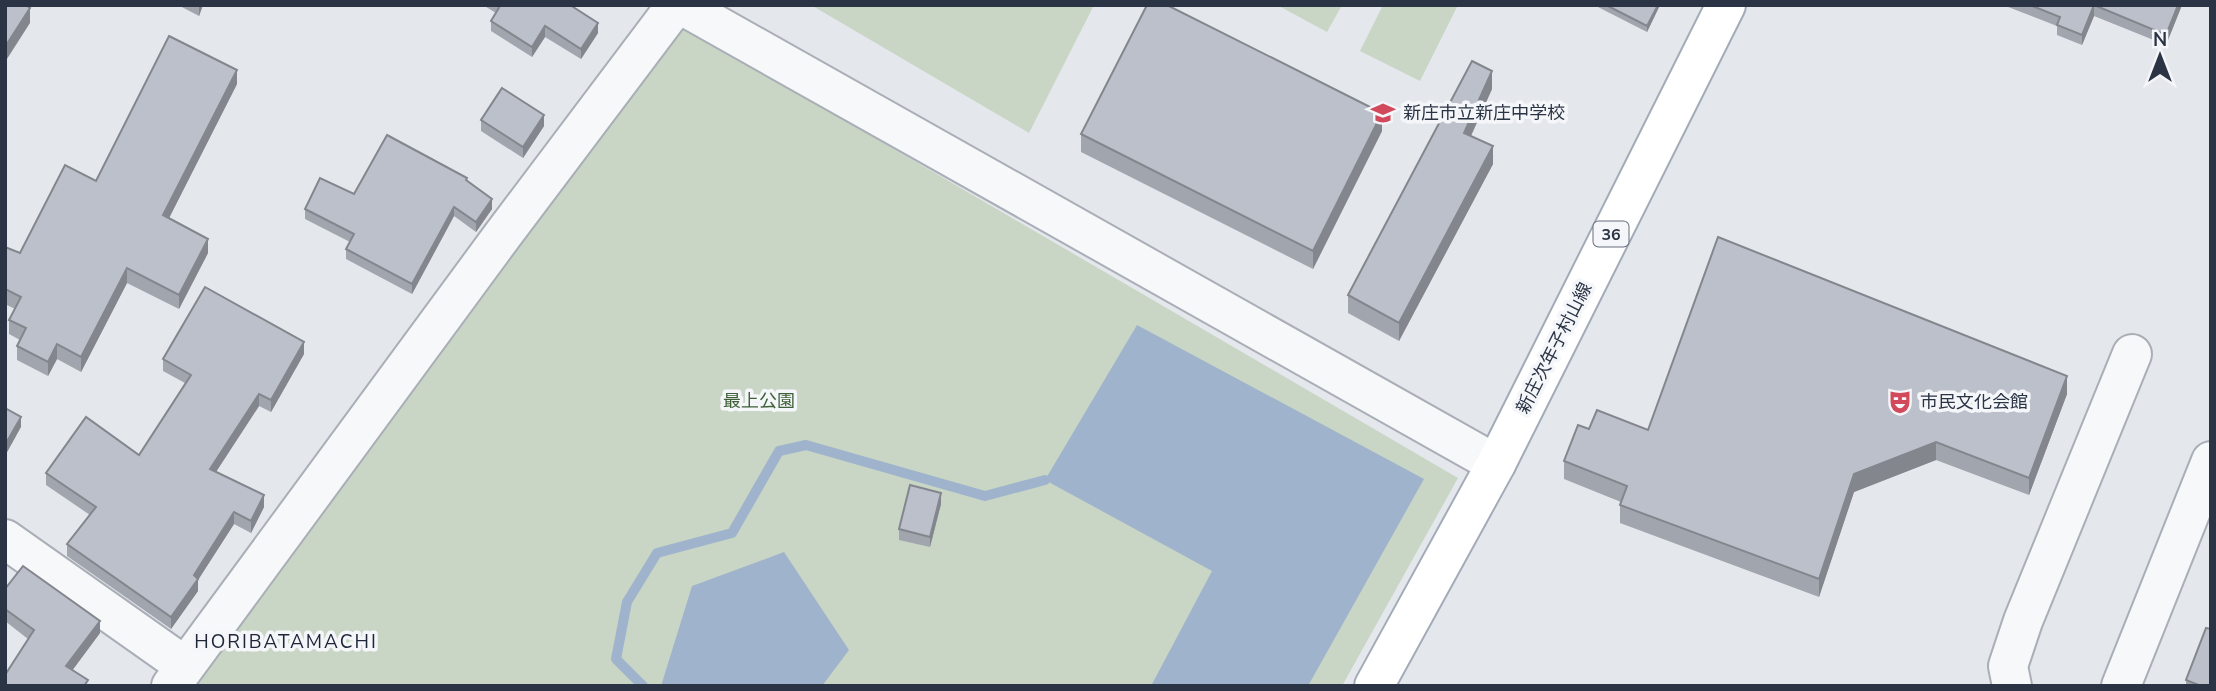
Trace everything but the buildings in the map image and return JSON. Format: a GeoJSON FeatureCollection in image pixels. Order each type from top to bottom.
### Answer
{"type":"FeatureCollection","features":[{"type":"Feature","properties":{"kind":"main road","name":"新庄次年子村山線"},"geometry":{"type":"LineString","coordinates":[[1374,686],[1496,464],[1726,5]]}},
{"type":"Feature","properties":{"kind":"street"},"geometry":{"type":"LineString","coordinates":[[5,539],[178,676],[502,236],[679,5],[1496,464]]}},
{"type":"Feature","properties":{"kind":"street"},"geometry":{"type":"LineString","coordinates":[[2012,686],[2008,666],[2023,621],[2132,354]]}},
{"type":"Feature","properties":{"kind":"street"},"geometry":{"type":"LineString","coordinates":[[2121,686],[2211,461]]}},
{"type":"Feature","properties":{"kind":"green space"},"geometry":{"type":"Polygon","coordinates":[[[811,5],[1094,5],[1029,133],[811,5]]]}},
{"type":"Feature","properties":{"kind":"green space"},"geometry":{"type":"Polygon","coordinates":[[[1277,5],[1342,5],[1327,32],[1277,5]]]}},
{"type":"Feature","properties":{"kind":"green space"},"geometry":{"type":"Polygon","coordinates":[[[1383,5],[1458,5],[1420,81],[1360,51],[1383,5]]]}},
{"type":"Feature","properties":{"kind":"green space","name":"最上公園"},"geometry":{"type":"Polygon","coordinates":[[[683,26],[1458,478],[1342,686],[190,686],[683,26]]]}},
{"type":"Feature","properties":{"kind":"water"},"geometry":{"type":"Polygon","coordinates":[[[1137,325],[1424,479],[1308,686],[1151,686],[1212,571],[1045,480],[1137,325]]]}},
{"type":"Feature","properties":{"kind":"water"},"geometry":{"type":"Polygon","coordinates":[[[784,552],[849,650],[822,686],[661,686],[692,586],[784,552]]]}},
{"type":"Feature","properties":{"kind":"waterway"},"geometry":{"type":"LineString","coordinates":[[643,686],[616,659],[627,602],[657,553],[732,533],[779,451],[806,445],[985,496],[1045,480]]}},
{"type":"Feature","properties":{"kind":"place","name":"新庄市立新庄中学校"},"geometry":{"type":"Point","coordinates":[1383,113]}},
{"type":"Feature","properties":{"kind":"place","name":"市民文化会館"},"geometry":{"type":"Point","coordinates":[1900,402]}},
{"type":"Feature","properties":{"kind":"district","name":"HORIBATAMACHI"},"geometry":{"type":"Point","coordinates":[286,641]}}]}
